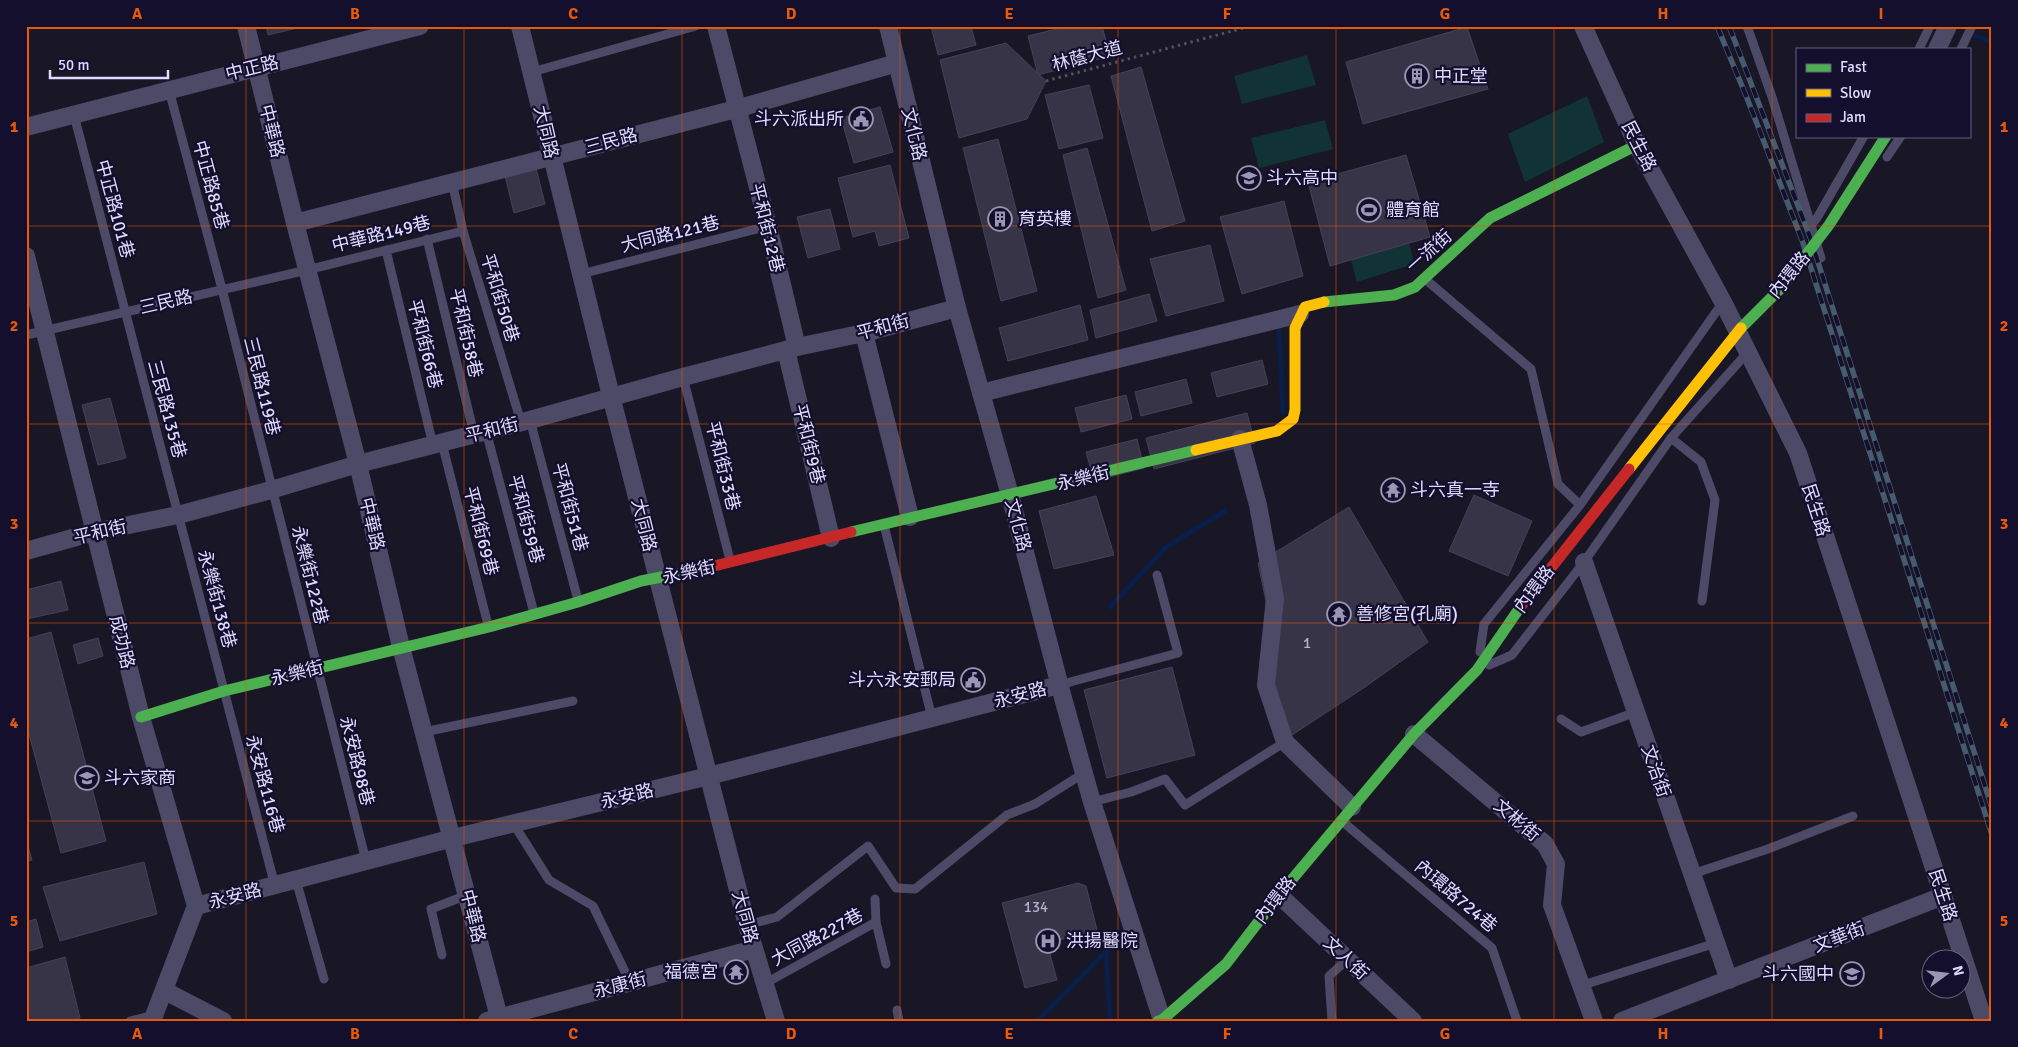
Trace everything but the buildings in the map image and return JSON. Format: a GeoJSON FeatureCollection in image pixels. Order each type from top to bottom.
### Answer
{"type":"FeatureCollection","features":[{"type":"Feature","properties":{"kind":"street","name":"中華路"},"geometry":{"type":"LineString","coordinates":[[246,26],[358,464],[401,648],[467,894],[495,1020]]}},
{"type":"Feature","properties":{"kind":"street","name":"中正路"},"geometry":{"type":"LineString","coordinates":[[26,127],[420,26]]}},
{"type":"Feature","properties":{"kind":"street","name":"大同路"},"geometry":{"type":"LineString","coordinates":[[520,26],[611,396],[747,925],[776,1021]]}},
{"type":"Feature","properties":{"kind":"street","name":"平和街12巷"},"geometry":{"type":"LineString","coordinates":[[716,26],[736,109],[768,226],[791,348]]}},
{"type":"Feature","properties":{"kind":"street","name":"文化路"},"geometry":{"type":"LineString","coordinates":[[888,26],[957,308],[1010,495],[1059,685],[1092,802],[1161,1020]]}},
{"type":"Feature","properties":{"kind":"street","name":"民生路"},"geometry":{"type":"LineString","coordinates":[[1583,26],[1637,145],[1723,302],[1798,453],[1984,1021]]}},
{"type":"Feature","properties":{"kind":"street"},"geometry":{"type":"LineString","coordinates":[[1937,48],[1948,26]]}},
{"type":"Feature","properties":{"kind":"street","name":"三民路"},"geometry":{"type":"LineString","coordinates":[[295,223],[736,109],[897,63]]}},
{"type":"Feature","properties":{"kind":"street","name":"內環路"},"geometry":{"type":"LineString","coordinates":[[1161,1020],[1226,964],[1346,813],[1414,734],[1477,670],[1521,606],[1738,331],[1780,289],[1829,225],[1885,138]]}},
{"type":"Feature","properties":{"kind":"street","name":"一流街"},"geometry":{"type":"LineString","coordinates":[[1300,314],[1305,307],[1334,300],[1394,295],[1415,288],[1490,218],[1637,145]]}},
{"type":"Feature","properties":{"kind":"street","name":"成功路"},"geometry":{"type":"LineString","coordinates":[[26,256],[141,717],[196,906]]}},
{"type":"Feature","properties":{"kind":"street","name":"平和街"},"geometry":{"type":"LineString","coordinates":[[26,551],[94,532],[178,515],[358,464],[526,421],[611,396],[791,348],[864,333],[957,308]]}},
{"type":"Feature","properties":{"kind":"street"},"geometry":{"type":"LineString","coordinates":[[982,393],[1300,314]]}},
{"type":"Feature","properties":{"kind":"street","name":"永樂街"},"geometry":{"type":"LineString","coordinates":[[141,717],[224,691],[534,615],[641,582],[731,563],[910,517],[1277,431],[1293,419],[1295,410],[1295,328],[1300,314]]}},
{"type":"Feature","properties":{"kind":"street"},"geometry":{"type":"LineString","coordinates":[[864,333],[910,517]]}},
{"type":"Feature","properties":{"kind":"street","name":"平和街9巷"},"geometry":{"type":"LineString","coordinates":[[791,348],[831,538]]}},
{"type":"Feature","properties":{"kind":"street"},"geometry":{"type":"LineString","coordinates":[[1240,439],[1258,505],[1275,598],[1266,685],[1285,742],[1346,813]]}},
{"type":"Feature","properties":{"kind":"street","name":"文治街"},"geometry":{"type":"LineString","coordinates":[[1584,562],[1729,980]]}},
{"type":"Feature","properties":{"kind":"street","name":"永安路"},"geometry":{"type":"LineString","coordinates":[[196,906],[452,838],[709,776],[1059,685]]}},
{"type":"Feature","properties":{"kind":"street","name":"文彬街"},"geometry":{"type":"LineString","coordinates":[[1414,734],[1545,844],[1556,864],[1552,905],[1594,1021]]}},
{"type":"Feature","properties":{"kind":"street","name":"文人街"},"geometry":{"type":"LineString","coordinates":[[1279,895],[1414,1021]]}},
{"type":"Feature","properties":{"kind":"street","name":"文華街"},"geometry":{"type":"LineString","coordinates":[[1622,1021],[1943,896]]}},
{"type":"Feature","properties":{"kind":"street"},"geometry":{"type":"LineString","coordinates":[[153,1018],[165,991],[196,906]]}},
{"type":"Feature","properties":{"kind":"street","name":"永康街"},"geometry":{"type":"LineString","coordinates":[[495,1020],[754,949]]}},
{"type":"Feature","properties":{"kind":"street"},"geometry":{"type":"LineString","coordinates":[[165,991],[223,1021]]}},
{"type":"Feature","properties":{"kind":"lane"},"geometry":{"type":"LineString","coordinates":[[532,72],[696,26]]}},
{"type":"Feature","properties":{"kind":"lane"},"geometry":{"type":"LineString","coordinates":[[1758,26],[1747,28],[1772,97],[1821,258],[1826,250]]}},
{"type":"Feature","properties":{"kind":"lane"},"geometry":{"type":"LineString","coordinates":[[1919,48],[1930,26]]}},
{"type":"Feature","properties":{"kind":"lane"},"geometry":{"type":"LineString","coordinates":[[1961,48],[1972,26]]}},
{"type":"Feature","properties":{"kind":"lane","name":"中正路85巷"},"geometry":{"type":"LineString","coordinates":[[169,90],[222,289]]}},
{"type":"Feature","properties":{"kind":"lane","name":"中正路101巷"},"geometry":{"type":"LineString","coordinates":[[74,115],[125,312]]}},
{"type":"Feature","properties":{"kind":"lane"},"geometry":{"type":"LineString","coordinates":[[1811,225],[1818,218],[1863,138]]}},
{"type":"Feature","properties":{"kind":"lane"},"geometry":{"type":"LineString","coordinates":[[1881,166],[1900,138]]}},
{"type":"Feature","properties":{"kind":"lane","name":"平和街50巷"},"geometry":{"type":"LineString","coordinates":[[452,182],[463,230],[526,421]]}},
{"type":"Feature","properties":{"kind":"lane","name":"大同路121巷"},"geometry":{"type":"LineString","coordinates":[[582,274],[768,226]]}},
{"type":"Feature","properties":{"kind":"lane","name":"中華路149巷"},"geometry":{"type":"LineString","coordinates":[[307,270],[463,230]]}},
{"type":"Feature","properties":{"kind":"lane","name":"平和街58巷"},"geometry":{"type":"LineString","coordinates":[[428,240],[480,433]]}},
{"type":"Feature","properties":{"kind":"lane","name":"平和街66巷"},"geometry":{"type":"LineString","coordinates":[[386,250],[438,444]]}},
{"type":"Feature","properties":{"kind":"lane","name":"三民路"},"geometry":{"type":"LineString","coordinates":[[26,336],[307,270]]}},
{"type":"Feature","properties":{"kind":"lane"},"geometry":{"type":"LineString","coordinates":[[1425,279],[1531,369],[1558,484],[1580,506]]}},
{"type":"Feature","properties":{"kind":"lane","name":"三民路119巷"},"geometry":{"type":"LineString","coordinates":[[222,289],[271,490]]}},
{"type":"Feature","properties":{"kind":"lane"},"geometry":{"type":"LineString","coordinates":[[1477,670],[1484,624],[1580,506],[1723,302]]}},
{"type":"Feature","properties":{"kind":"lane","name":"三民路135巷"},"geometry":{"type":"LineString","coordinates":[[125,312],[178,515]]}},
{"type":"Feature","properties":{"kind":"lane"},"geometry":{"type":"LineString","coordinates":[[1477,670],[1512,655],[1584,562],[1671,438],[1747,353]]}},
{"type":"Feature","properties":{"kind":"lane","name":"平和街33巷"},"geometry":{"type":"LineString","coordinates":[[683,377],[731,563]]}},
{"type":"Feature","properties":{"kind":"lane","name":"平和街51巷"},"geometry":{"type":"LineString","coordinates":[[526,421],[578,602]]}},
{"type":"Feature","properties":{"kind":"lane","name":"平和街59巷"},"geometry":{"type":"LineString","coordinates":[[480,433],[534,615]]}},
{"type":"Feature","properties":{"kind":"lane"},"geometry":{"type":"LineString","coordinates":[[1671,438],[1701,462],[1715,500],[1702,601]]}},
{"type":"Feature","properties":{"kind":"lane","name":"平和街69巷"},"geometry":{"type":"LineString","coordinates":[[438,444],[489,627]]}},
{"type":"Feature","properties":{"kind":"lane","name":"永樂街122巷"},"geometry":{"type":"LineString","coordinates":[[271,490],[317,668]]}},
{"type":"Feature","properties":{"kind":"lane","name":"永樂街138巷"},"geometry":{"type":"LineString","coordinates":[[178,515],[224,691]]}},
{"type":"Feature","properties":{"kind":"lane"},"geometry":{"type":"LineString","coordinates":[[884,525],[932,718]]}},
{"type":"Feature","properties":{"kind":"lane"},"geometry":{"type":"LineString","coordinates":[[1059,685],[1178,653],[1157,575]]}},
{"type":"Feature","properties":{"kind":"lane","name":"永安路98巷"},"geometry":{"type":"LineString","coordinates":[[317,668],[366,861]]}},
{"type":"Feature","properties":{"kind":"lane","name":"永安路116巷"},"geometry":{"type":"LineString","coordinates":[[224,691],[275,886]]}},
{"type":"Feature","properties":{"kind":"lane"},"geometry":{"type":"LineString","coordinates":[[424,732],[573,701]]}},
{"type":"Feature","properties":{"kind":"lane"},"geometry":{"type":"LineString","coordinates":[[1561,719],[1582,732],[1636,712]]}},
{"type":"Feature","properties":{"kind":"lane"},"geometry":{"type":"LineString","coordinates":[[1092,802],[1131,792],[1166,779],[1185,805],[1285,742]]}},
{"type":"Feature","properties":{"kind":"lane"},"geometry":{"type":"LineString","coordinates":[[747,925],[777,917],[868,846],[896,888],[915,889],[1007,815],[1035,804],[1084,773]]}},
{"type":"Feature","properties":{"kind":"lane","name":"內環路724巷"},"geometry":{"type":"LineString","coordinates":[[1346,813],[1492,948],[1517,1021]]}},
{"type":"Feature","properties":{"kind":"lane"},"geometry":{"type":"LineString","coordinates":[[1692,874],[1765,850],[1853,816]]}},
{"type":"Feature","properties":{"kind":"lane"},"geometry":{"type":"LineString","coordinates":[[513,824],[549,880],[593,906],[630,982]]}},
{"type":"Feature","properties":{"kind":"lane"},"geometry":{"type":"LineString","coordinates":[[296,880],[324,979]]}},
{"type":"Feature","properties":{"kind":"lane"},"geometry":{"type":"LineString","coordinates":[[442,955],[431,909],[467,894]]}},
{"type":"Feature","properties":{"kind":"lane"},"geometry":{"type":"LineString","coordinates":[[875,899],[876,922]]}},
{"type":"Feature","properties":{"kind":"lane","name":"大同路227巷"},"geometry":{"type":"LineString","coordinates":[[764,984],[876,922],[886,964]]}},
{"type":"Feature","properties":{"kind":"lane"},"geometry":{"type":"LineString","coordinates":[[1580,986],[1716,943]]}},
{"type":"Feature","properties":{"kind":"lane"},"geometry":{"type":"LineString","coordinates":[[1332,1021],[1329,976],[1348,959]]}},
{"type":"Feature","properties":{"kind":"lane"},"geometry":{"type":"LineString","coordinates":[[897,1010],[899,1021]]}},
{"type":"Feature","properties":{"kind":"lane"},"geometry":{"type":"LineString","coordinates":[[130,1021],[153,1018]]}},
{"type":"Feature","properties":{"kind":"path","name":"林蔭大道"},"geometry":{"type":"LineString","coordinates":[[1046,81],[1251,26]]}},
{"type":"Feature","properties":{"kind":"green space"},"geometry":{"type":"Polygon","coordinates":[[[1307,55],[1316,85],[1242,104],[1234,76],[1307,55]]]}},
{"type":"Feature","properties":{"kind":"green space"},"geometry":{"type":"Polygon","coordinates":[[[1587,96],[1604,142],[1525,182],[1508,134],[1587,96]]]}},
{"type":"Feature","properties":{"kind":"green space"},"geometry":{"type":"Polygon","coordinates":[[[1325,120],[1333,149],[1259,168],[1251,138],[1325,120]]]}},
{"type":"Feature","properties":{"kind":"green space"},"geometry":{"type":"Polygon","coordinates":[[[1408,236],[1414,264],[1357,282],[1349,252],[1408,236]]]}},
{"type":"Feature","properties":{"kind":"waterway"},"geometry":{"type":"LineString","coordinates":[[1976,36],[1992,42]]}},
{"type":"Feature","properties":{"kind":"waterway"},"geometry":{"type":"LineString","coordinates":[[1279,326],[1283,413]]}},
{"type":"Feature","properties":{"kind":"waterway"},"geometry":{"type":"LineString","coordinates":[[1110,607],[1166,547],[1225,511]]}},
{"type":"Feature","properties":{"kind":"waterway"},"geometry":{"type":"LineString","coordinates":[[1037,1021],[1124,933]]}},
{"type":"Feature","properties":{"kind":"waterway"},"geometry":{"type":"LineString","coordinates":[[1106,951],[1110,1021]]}},
{"type":"Feature","properties":{"kind":"railway"},"geometry":{"type":"LineString","coordinates":[[1717,26],[1802,240],[1992,835]]}},
{"type":"Feature","properties":{"kind":"railway"},"geometry":{"type":"LineString","coordinates":[[1729,26],[1810,237],[1992,808]]}},
{"type":"Feature","properties":{"kind":"traffic: fast"},"geometry":{"type":"LineString","coordinates":[[1741,328],[1780,289],[1829,225],[1885,138]]}},
{"type":"Feature","properties":{"kind":"traffic: fast"},"geometry":{"type":"LineString","coordinates":[[1324,302],[1394,295],[1415,287],[1490,218],[1637,145]]}},
{"type":"Feature","properties":{"kind":"traffic: fast"},"geometry":{"type":"LineString","coordinates":[[851,532],[1196,450]]}},
{"type":"Feature","properties":{"kind":"traffic: fast"},"geometry":{"type":"LineString","coordinates":[[141,717],[224,691],[489,627],[578,602],[641,581],[702,569]]}},
{"type":"Feature","properties":{"kind":"traffic: fast"},"geometry":{"type":"LineString","coordinates":[[1158,1021],[1162,1020],[1226,964],[1279,895],[1414,734],[1477,670],[1521,606]]}},
{"type":"Feature","properties":{"kind":"traffic: slow"},"geometry":{"type":"LineString","coordinates":[[1196,450],[1277,431],[1293,419],[1295,410],[1295,328],[1305,307],[1324,302]]}},
{"type":"Feature","properties":{"kind":"traffic: slow"},"geometry":{"type":"LineString","coordinates":[[1629,469],[1741,328]]}},
{"type":"Feature","properties":{"kind":"traffic: jam"},"geometry":{"type":"LineString","coordinates":[[1521,606],[1629,469]]}},
{"type":"Feature","properties":{"kind":"traffic: jam"},"geometry":{"type":"LineString","coordinates":[[702,569],[851,532]]}},
{"type":"Feature","properties":{"kind":"place","name":"中正堂"},"geometry":{"type":"Point","coordinates":[1417,76]}},
{"type":"Feature","properties":{"kind":"place","name":"斗六派出所"},"geometry":{"type":"Point","coordinates":[861,119]}},
{"type":"Feature","properties":{"kind":"place","name":"斗六高中"},"geometry":{"type":"Point","coordinates":[1249,178]}},
{"type":"Feature","properties":{"kind":"place","name":"體育館"},"geometry":{"type":"Point","coordinates":[1369,210]}},
{"type":"Feature","properties":{"kind":"place","name":"育英樓"},"geometry":{"type":"Point","coordinates":[1000,219]}},
{"type":"Feature","properties":{"kind":"place","name":"斗六真一寺"},"geometry":{"type":"Point","coordinates":[1393,490]}},
{"type":"Feature","properties":{"kind":"place","name":"善修宮(孔廟)"},"geometry":{"type":"Point","coordinates":[1339,614]}},
{"type":"Feature","properties":{"kind":"place","name":"斗六永安郵局"},"geometry":{"type":"Point","coordinates":[973,680]}},
{"type":"Feature","properties":{"kind":"place","name":"斗六家商"},"geometry":{"type":"Point","coordinates":[87,778]}},
{"type":"Feature","properties":{"kind":"place","name":"洪揚醫院"},"geometry":{"type":"Point","coordinates":[1048,941]}},
{"type":"Feature","properties":{"kind":"place","name":"福德宮"},"geometry":{"type":"Point","coordinates":[736,972]}},
{"type":"Feature","properties":{"kind":"place","name":"斗六國中"},"geometry":{"type":"Point","coordinates":[1852,974]}}]}
